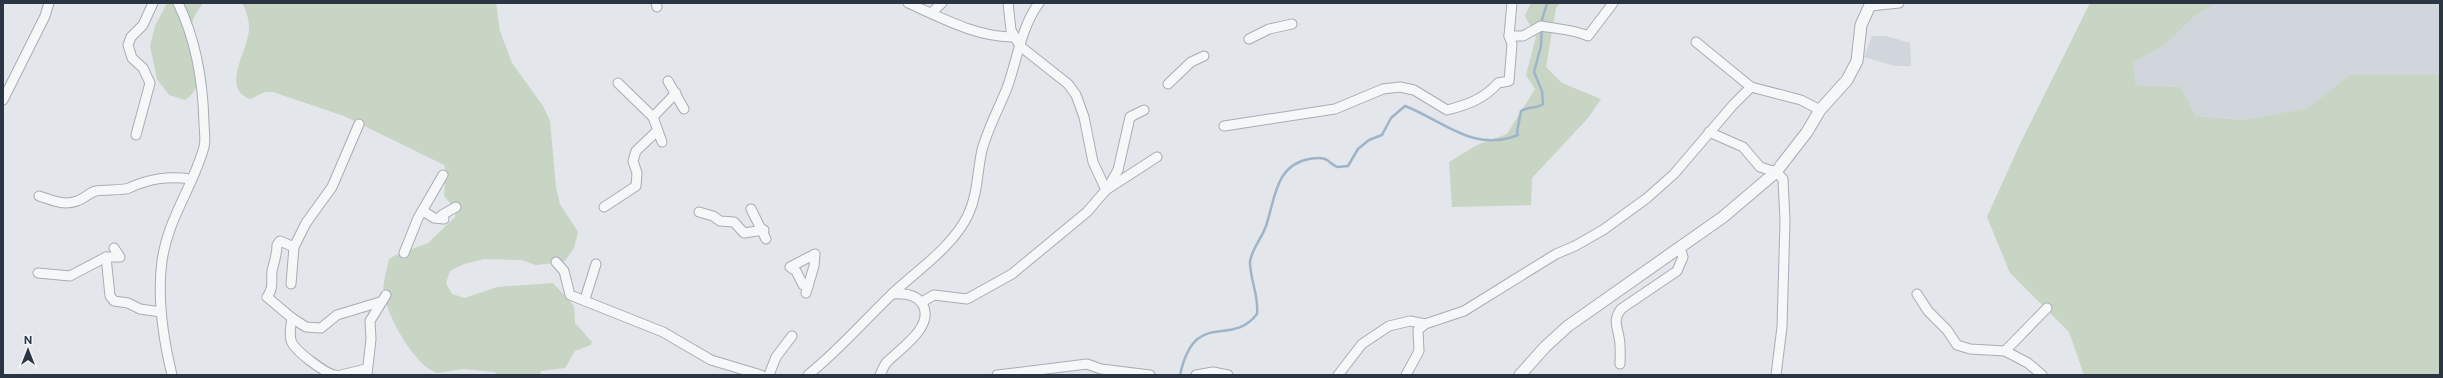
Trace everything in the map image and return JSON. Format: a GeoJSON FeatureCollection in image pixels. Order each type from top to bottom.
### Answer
{"type":"FeatureCollection","features":[{"type":"Feature","properties":{"kind":"street"},"geometry":{"type":"LineString","coordinates":[[3,100],[49,3]]}},
{"type":"Feature","properties":{"kind":"street"},"geometry":{"type":"LineString","coordinates":[[136,135],[150,82],[143,68],[132,58],[128,45],[131,37],[143,25],[153,3]]}},
{"type":"Feature","properties":{"kind":"street"},"geometry":{"type":"LineString","coordinates":[[172,375],[161,312],[162,261],[172,219],[192,179],[204,146],[203,105],[195,50],[186,21],[178,3]]}},
{"type":"Feature","properties":{"kind":"street"},"geometry":{"type":"LineString","coordinates":[[908,3],[969,29],[990,34],[1014,37]]}},
{"type":"Feature","properties":{"kind":"street"},"geometry":{"type":"LineString","coordinates":[[931,13],[942,3]]}},
{"type":"Feature","properties":{"kind":"street"},"geometry":{"type":"LineString","coordinates":[[1008,3],[1014,37],[1020,46],[1073,89],[1084,117],[1093,162],[1106,190]]}},
{"type":"Feature","properties":{"kind":"street"},"geometry":{"type":"LineString","coordinates":[[808,375],[840,348],[892,294],[934,257],[957,233],[968,215],[975,198],[982,150],[1008,86],[1020,46],[1039,3]]}},
{"type":"Feature","properties":{"kind":"street"},"geometry":{"type":"LineString","coordinates":[[1224,126],[1335,109],[1383,89],[1400,87],[1414,90],[1447,110],[1471,104],[1491,90],[1498,82],[1509,81],[1512,44],[1509,36],[1512,3]]}},
{"type":"Feature","properties":{"kind":"street"},"geometry":{"type":"LineString","coordinates":[[1509,36],[1523,36],[1540,26],[1560,30],[1572,29],[1588,36],[1613,3]]}},
{"type":"Feature","properties":{"kind":"street"},"geometry":{"type":"LineString","coordinates":[[1520,375],[1545,347],[1568,326],[1723,217],[1776,172],[1807,132],[1820,110],[1847,80],[1857,61],[1861,25],[1871,4],[1900,3]]}},
{"type":"Feature","properties":{"kind":"street"},"geometry":{"type":"LineString","coordinates":[[1249,39],[1269,29],[1292,24]]}},
{"type":"Feature","properties":{"kind":"street"},"geometry":{"type":"LineString","coordinates":[[1696,42],[1751,87],[1801,100],[1820,110]]}},
{"type":"Feature","properties":{"kind":"street"},"geometry":{"type":"LineString","coordinates":[[1168,84],[1191,62],[1204,56]]}},
{"type":"Feature","properties":{"kind":"street"},"geometry":{"type":"LineString","coordinates":[[668,81],[684,109]]}},
{"type":"Feature","properties":{"kind":"street"},"geometry":{"type":"LineString","coordinates":[[618,83],[653,117],[662,142]]}},
{"type":"Feature","properties":{"kind":"street"},"geometry":{"type":"LineString","coordinates":[[1406,375],[1419,351],[1418,330],[1425,324],[1464,311],[1556,254],[1575,246],[1603,230],[1647,198],[1674,174],[1709,132],[1751,87]]}},
{"type":"Feature","properties":{"kind":"street"},"geometry":{"type":"LineString","coordinates":[[653,117],[676,93]]}},
{"type":"Feature","properties":{"kind":"street"},"geometry":{"type":"LineString","coordinates":[[922,302],[934,294],[967,299],[1012,274],[1087,212],[1106,190],[1118,170],[1130,117],[1144,110]]}},
{"type":"Feature","properties":{"kind":"street"},"geometry":{"type":"LineString","coordinates":[[291,284],[294,247],[306,223],[332,187],[359,124]]}},
{"type":"Feature","properties":{"kind":"street"},"geometry":{"type":"LineString","coordinates":[[604,207],[636,186],[636,173],[633,161],[636,151],[657,131]]}},
{"type":"Feature","properties":{"kind":"street"},"geometry":{"type":"LineString","coordinates":[[1709,132],[1743,148],[1760,167],[1776,172],[1782,179],[1784,185],[1785,221],[1782,328],[1776,375]]}},
{"type":"Feature","properties":{"kind":"street"},"geometry":{"type":"LineString","coordinates":[[1106,190],[1157,157]]}},
{"type":"Feature","properties":{"kind":"street"},"geometry":{"type":"LineString","coordinates":[[404,253],[422,211],[443,175]]}},
{"type":"Feature","properties":{"kind":"street"},"geometry":{"type":"LineString","coordinates":[[39,196],[53,202],[77,201],[95,191],[128,188],[134,184],[156,178],[192,179]]}},
{"type":"Feature","properties":{"kind":"street"},"geometry":{"type":"LineString","coordinates":[[422,211],[434,218],[444,219],[442,215],[456,207]]}},
{"type":"Feature","properties":{"kind":"street"},"geometry":{"type":"LineString","coordinates":[[699,212],[713,216],[720,221],[734,222],[744,234],[765,235],[751,209]]}},
{"type":"Feature","properties":{"kind":"street"},"geometry":{"type":"LineString","coordinates":[[294,247],[280,241],[277,245],[277,259],[272,275],[273,281],[267,297],[278,309],[306,327],[321,328],[336,315],[383,299],[370,321],[372,339],[366,372],[341,375]]}},
{"type":"Feature","properties":{"kind":"street"},"geometry":{"type":"LineString","coordinates":[[38,273],[70,276],[106,257],[120,257],[114,248]]}},
{"type":"Feature","properties":{"kind":"street"},"geometry":{"type":"LineString","coordinates":[[1620,364],[1619,337],[1615,324],[1616,316],[1621,310],[1677,271],[1683,257],[1680,248]]}},
{"type":"Feature","properties":{"kind":"street"},"geometry":{"type":"LineString","coordinates":[[106,257],[110,296],[114,302],[128,303],[140,309],[161,312]]}},
{"type":"Feature","properties":{"kind":"street"},"geometry":{"type":"LineString","coordinates":[[556,262],[564,271],[570,294],[585,299],[613,313],[663,332],[711,360],[761,375]]}},
{"type":"Feature","properties":{"kind":"street"},"geometry":{"type":"LineString","coordinates":[[585,299],[596,264]]}},
{"type":"Feature","properties":{"kind":"street"},"geometry":{"type":"LineString","coordinates":[[880,375],[886,363],[912,339],[924,321],[925,310],[922,302],[913,296],[892,294]]}},
{"type":"Feature","properties":{"kind":"street"},"geometry":{"type":"LineString","coordinates":[[1917,294],[1957,345],[1970,349],[2005,351],[2028,363],[2042,375]]}},
{"type":"Feature","properties":{"kind":"street"},"geometry":{"type":"LineString","coordinates":[[2005,351],[2047,308]]}},
{"type":"Feature","properties":{"kind":"street"},"geometry":{"type":"LineString","coordinates":[[292,318],[291,340],[297,351],[315,362],[322,371],[336,375]]}},
{"type":"Feature","properties":{"kind":"street"},"geometry":{"type":"LineString","coordinates":[[1338,375],[1362,344],[1376,334],[1390,326],[1410,321],[1425,324]]}},
{"type":"Feature","properties":{"kind":"street"},"geometry":{"type":"LineString","coordinates":[[770,375],[776,357],[792,336]]}},
{"type":"Feature","properties":{"kind":"street"},"geometry":{"type":"LineString","coordinates":[[997,375],[1087,364],[1102,369],[1150,375]]}},
{"type":"Feature","properties":{"kind":"street"},"geometry":{"type":"LineString","coordinates":[[1196,375],[1213,372],[1228,375]]}},
{"type":"Feature","properties":{"kind":"shaded area"},"geometry":{"type":"Polygon","coordinates":[[[2216,3],[2440,3],[2440,75],[2350,75],[2309,108],[2245,120],[2196,116],[2181,87],[2136,85],[2133,63],[2166,44],[2195,16],[2216,3]]]}},
{"type":"Feature","properties":{"kind":"shaded area"},"geometry":{"type":"Polygon","coordinates":[[[1872,36],[1886,36],[1910,43],[1911,66],[1895,66],[1864,57],[1872,36]]]}},
{"type":"Feature","properties":{"kind":"green space"},"geometry":{"type":"Polygon","coordinates":[[[167,3],[203,3],[191,26],[192,36],[201,54],[202,69],[198,84],[190,96],[185,100],[169,95],[157,79],[150,46],[155,26],[167,3]]]}},
{"type":"Feature","properties":{"kind":"green space"},"geometry":{"type":"Polygon","coordinates":[[[242,3],[496,3],[500,31],[512,63],[543,106],[550,121],[556,187],[560,204],[578,232],[574,248],[564,262],[536,265],[521,260],[484,259],[464,264],[450,271],[446,283],[452,294],[465,298],[497,287],[553,283],[574,306],[575,323],[592,342],[591,345],[575,351],[565,368],[541,371],[540,375],[496,375],[495,372],[463,369],[437,373],[420,361],[403,339],[390,314],[384,293],[384,281],[389,259],[428,243],[455,217],[456,209],[444,196],[446,172],[444,165],[344,116],[273,92],[265,92],[250,99],[241,93],[237,86],[236,77],[248,36],[249,27],[247,15],[242,3]]]}},
{"type":"Feature","properties":{"kind":"green space"},"geometry":{"type":"Polygon","coordinates":[[[1531,3],[1560,3],[1556,8],[1546,67],[1562,83],[1601,99],[1588,118],[1532,178],[1531,205],[1452,207],[1449,162],[1477,145],[1507,134],[1535,89],[1526,75],[1536,37],[1525,16],[1531,3]]]}},
{"type":"Feature","properties":{"kind":"green space"},"geometry":{"type":"Polygon","coordinates":[[[2090,3],[2216,3],[2195,16],[2166,44],[2133,63],[2136,85],[2181,87],[2196,116],[2245,120],[2308,108],[2350,75],[2440,75],[2440,375],[2084,375],[2069,332],[2010,273],[1987,217],[2019,146],[2090,3]]]}},
{"type":"Feature","properties":{"kind":"waterway"},"geometry":{"type":"LineString","coordinates":[[1180,375],[1187,354],[1195,342],[1204,335],[1236,329],[1247,324],[1257,314],[1257,300],[1250,269],[1250,262],[1254,248],[1266,226],[1278,185],[1289,168],[1298,163],[1316,158],[1325,159],[1337,167],[1348,166],[1358,149],[1369,140],[1382,135],[1391,118],[1405,106],[1446,127],[1473,138],[1502,140],[1518,135],[1517,132],[1521,111],[1543,104],[1542,91],[1534,72],[1541,46],[1542,20],[1547,3]]}}]}
